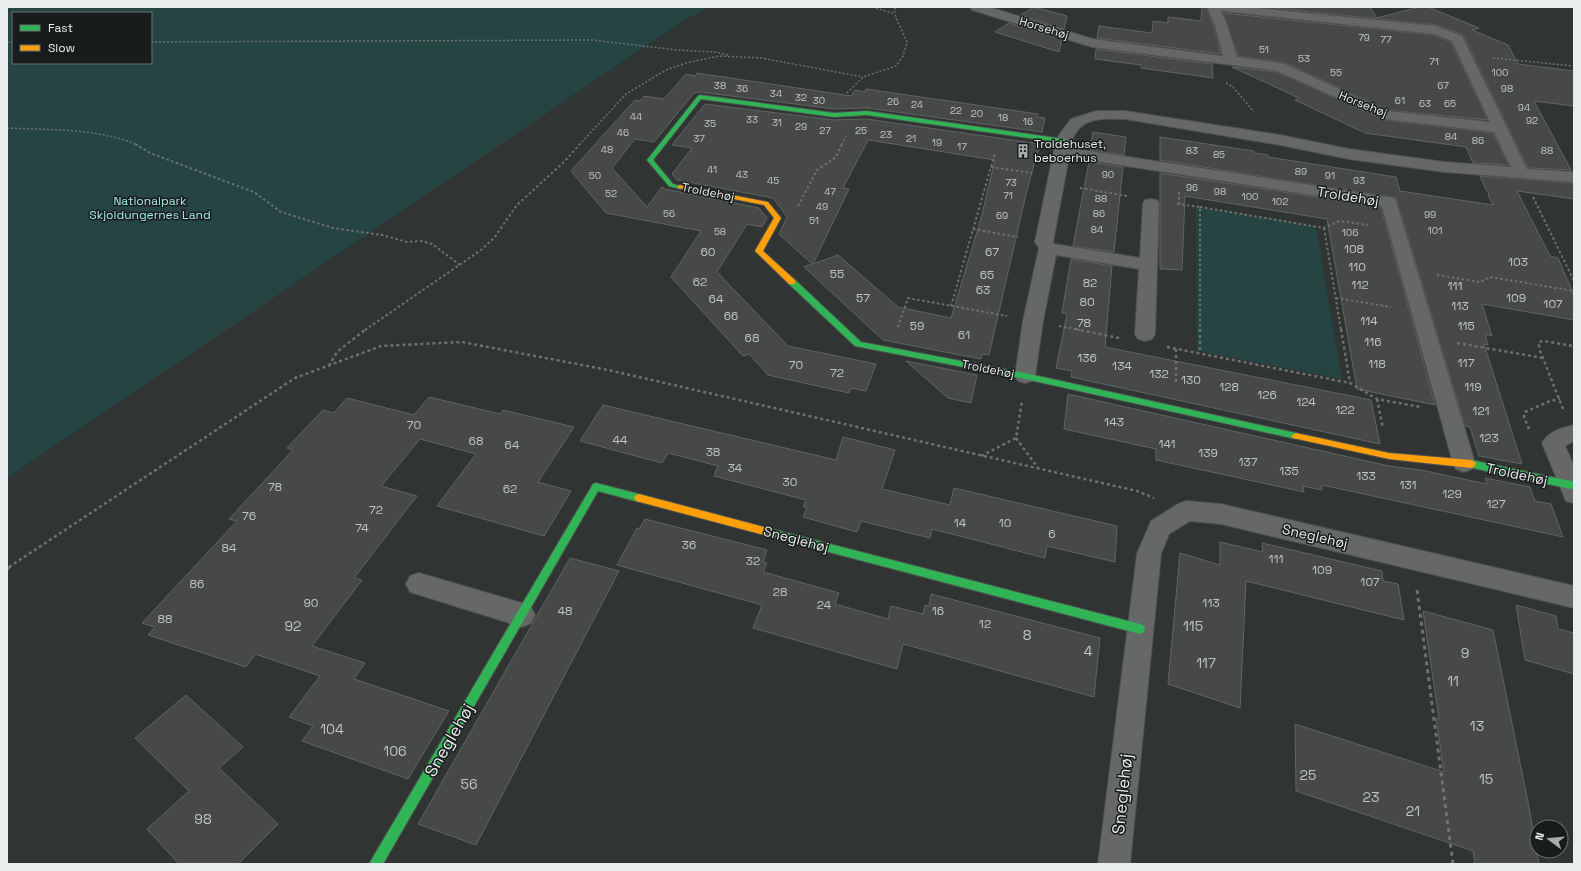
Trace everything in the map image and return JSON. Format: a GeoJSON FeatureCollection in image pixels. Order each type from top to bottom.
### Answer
{"type":"FeatureCollection","features":[{"type":"Feature","properties":{"kind":"street","name":"Horsehøj"},"geometry":{"type":"LineString","coordinates":[[976,7],[1092,43],[1280,67],[1384,115],[1501,128]]}},
{"type":"Feature","properties":{"kind":"street"},"geometry":{"type":"LineString","coordinates":[[1231,60],[1221,25],[1213,7],[1436,30],[1457,40],[1522,174]]}},
{"type":"Feature","properties":{"kind":"street"},"geometry":{"type":"LineString","coordinates":[[1393,13],[1399,26]]}},
{"type":"Feature","properties":{"kind":"street","name":"Troldehøj"},"geometry":{"type":"LineString","coordinates":[[1464,463],[1389,202],[1063,146],[1000,132],[867,113],[834,115],[700,97],[650,160],[671,185],[766,203],[778,218],[759,251],[858,344],[1025,376],[1389,456],[1464,463],[1572,489]]}},
{"type":"Feature","properties":{"kind":"street","name":"Troldehøj"},"geometry":{"type":"LineString","coordinates":[[1025,376],[1063,146],[1070,127],[1085,119],[1103,114],[1125,115],[1280,140],[1349,154],[1444,167],[1574,177]]}},
{"type":"Feature","properties":{"kind":"street"},"geometry":{"type":"LineString","coordinates":[[1145,334],[1151,204]]}},
{"type":"Feature","properties":{"kind":"street"},"geometry":{"type":"LineString","coordinates":[[1046,245],[1148,265]]}},
{"type":"Feature","properties":{"kind":"street"},"geometry":{"type":"LineString","coordinates":[[1572,489],[1553,443],[1565,435],[1574,433]]}},
{"type":"Feature","properties":{"kind":"street","name":"Sneglehøj"},"geometry":{"type":"LineString","coordinates":[[376,864],[596,487],[1140,629]]}},
{"type":"Feature","properties":{"kind":"street","name":"Sneglehøj"},"geometry":{"type":"LineString","coordinates":[[1114,864],[1148,554],[1160,528],[1186,511],[1221,514],[1574,597]]}},
{"type":"Feature","properties":{"kind":"street"},"geometry":{"type":"LineString","coordinates":[[420,584],[522,615]]}},
{"type":"Feature","properties":{"kind":"path"},"geometry":{"type":"LineString","coordinates":[[872,7],[895,14]]}},
{"type":"Feature","properties":{"kind":"path"},"geometry":{"type":"LineString","coordinates":[[834,115],[852,85],[870,72],[896,66],[907,52],[907,36],[896,19],[894,9],[898,7]]}},
{"type":"Feature","properties":{"kind":"path"},"geometry":{"type":"LineString","coordinates":[[152,42],[268,40],[592,40],[677,50],[715,52],[734,57]]}},
{"type":"Feature","properties":{"kind":"path"},"geometry":{"type":"LineString","coordinates":[[1465,55],[1574,66]]}},
{"type":"Feature","properties":{"kind":"path"},"geometry":{"type":"LineString","coordinates":[[329,366],[337,352],[374,323],[481,250],[494,238],[517,205],[564,162],[626,94],[649,79],[686,63],[719,56],[769,60],[863,77]]}},
{"type":"Feature","properties":{"kind":"path"},"geometry":{"type":"LineString","coordinates":[[1216,58],[1217,79],[1233,87],[1280,140]]}},
{"type":"Feature","properties":{"kind":"path"},"geometry":{"type":"LineString","coordinates":[[778,218],[792,217],[817,170],[836,157],[857,114]]}},
{"type":"Feature","properties":{"kind":"path"},"geometry":{"type":"LineString","coordinates":[[7,128],[98,133],[119,137],[150,153],[197,172],[254,192],[281,212],[333,228],[382,235],[407,242],[421,241],[432,244],[460,265]]}},
{"type":"Feature","properties":{"kind":"path"},"geometry":{"type":"LineString","coordinates":[[951,306],[1000,132]]}},
{"type":"Feature","properties":{"kind":"path"},"geometry":{"type":"LineString","coordinates":[[991,167],[1058,177]]}},
{"type":"Feature","properties":{"kind":"path"},"geometry":{"type":"LineString","coordinates":[[1522,174],[1574,281]]}},
{"type":"Feature","properties":{"kind":"path"},"geometry":{"type":"LineString","coordinates":[[1200,207],[1324,228],[1339,221]]}},
{"type":"Feature","properties":{"kind":"path"},"geometry":{"type":"LineString","coordinates":[[1324,228],[1350,382]]}},
{"type":"Feature","properties":{"kind":"path"},"geometry":{"type":"LineString","coordinates":[[973,229],[1046,245]]}},
{"type":"Feature","properties":{"kind":"path"},"geometry":{"type":"LineString","coordinates":[[1408,271],[1480,282],[1490,277],[1574,291]]}},
{"type":"Feature","properties":{"kind":"path"},"geometry":{"type":"LineString","coordinates":[[890,350],[908,298],[1122,338]]}},
{"type":"Feature","properties":{"kind":"path"},"geometry":{"type":"LineString","coordinates":[[1336,298],[1420,312]]}},
{"type":"Feature","properties":{"kind":"path"},"geometry":{"type":"LineString","coordinates":[[1428,337],[1544,358]]}},
{"type":"Feature","properties":{"kind":"path"},"geometry":{"type":"LineString","coordinates":[[7,569],[295,378],[381,346],[462,342],[616,372],[981,456],[1137,490],[1186,511]]}},
{"type":"Feature","properties":{"kind":"path"},"geometry":{"type":"LineString","coordinates":[[1530,431],[1524,417],[1525,412],[1550,401],[1560,399],[1539,342],[1574,346]]}},
{"type":"Feature","properties":{"kind":"path"},"geometry":{"type":"LineString","coordinates":[[1164,346],[1350,382],[1377,399],[1450,413]]}},
{"type":"Feature","properties":{"kind":"path"},"geometry":{"type":"LineString","coordinates":[[1175,409],[1176,349]]}},
{"type":"Feature","properties":{"kind":"path"},"geometry":{"type":"LineString","coordinates":[[1025,376],[1016,438],[1039,469]]}},
{"type":"Feature","properties":{"kind":"path"},"geometry":{"type":"LineString","coordinates":[[981,456],[1016,438]]}},
{"type":"Feature","properties":{"kind":"path"},"geometry":{"type":"LineString","coordinates":[[1414,559],[1452,864]]}},
{"type":"Feature","properties":{"kind":"green space","name":"Nationalpark Skjoldungernes Land"},"geometry":{"type":"Polygon","coordinates":[[[7,7],[709,7],[683,21],[7,478],[7,7]]]}},
{"type":"Feature","properties":{"kind":"green space"},"geometry":{"type":"Polygon","coordinates":[[[1196,207],[1316,226],[1342,379],[1197,351],[1196,207]]]}},
{"type":"Feature","properties":{"kind":"building"},"geometry":{"type":"Polygon","coordinates":[[[1034,7],[1067,16],[1064,29],[1021,15],[1034,7]]]}},
{"type":"Feature","properties":{"kind":"building"},"geometry":{"type":"Polygon","coordinates":[[[1202,7],[1206,7],[1214,26],[1221,54],[1097,38],[1099,26],[1152,33],[1153,21],[1168,23],[1168,17],[1201,21],[1202,7]]]}},
{"type":"Feature","properties":{"kind":"building"},"geometry":{"type":"Polygon","coordinates":[[[1263,7],[1370,7],[1377,18],[1419,7],[1428,7],[1479,28],[1472,30],[1508,45],[1518,64],[1574,71],[1574,106],[1534,101],[1571,170],[1528,168],[1463,35],[1436,25],[1263,7]]]}},
{"type":"Feature","properties":{"kind":"building"},"geometry":{"type":"Polygon","coordinates":[[[1223,13],[1434,35],[1451,42],[1488,120],[1387,110],[1286,63],[1238,56],[1223,13]]]}},
{"type":"Feature","properties":{"kind":"building"},"geometry":{"type":"Polygon","coordinates":[[[1009,23],[1062,39],[1059,52],[995,32],[1009,23]]]}},
{"type":"Feature","properties":{"kind":"building"},"geometry":{"type":"Polygon","coordinates":[[[1096,49],[1212,64],[1213,78],[1141,68],[1141,65],[1095,59],[1096,49]]]}},
{"type":"Feature","properties":{"kind":"building"},"geometry":{"type":"Polygon","coordinates":[[[1232,67],[1277,72],[1384,120],[1493,133],[1509,165],[1473,163],[1466,147],[1365,133],[1295,100],[1299,98],[1232,67]]]}},
{"type":"Feature","properties":{"kind":"building"},"geometry":{"type":"Polygon","coordinates":[[[697,73],[851,96],[855,90],[865,92],[866,89],[1038,114],[1037,117],[1045,118],[1042,132],[867,108],[834,109],[700,92],[694,93],[654,142],[635,139],[612,168],[647,207],[662,187],[665,189],[759,208],[767,218],[762,227],[747,224],[717,272],[788,346],[876,364],[866,391],[851,388],[849,393],[768,375],[749,354],[743,356],[671,277],[701,231],[606,213],[571,171],[635,100],[640,101],[644,96],[664,99],[686,74],[695,76],[697,73]]]}},
{"type":"Feature","properties":{"kind":"building"},"geometry":{"type":"Polygon","coordinates":[[[705,104],[834,120],[867,119],[1040,144],[1027,190],[989,355],[982,354],[981,359],[883,340],[804,267],[812,264],[779,234],[787,217],[773,198],[677,180],[672,174],[692,148],[672,145],[705,104]],[[868,140],[843,188],[849,189],[813,264],[838,255],[898,307],[951,318],[981,218],[995,160],[868,140]]]}},
{"type":"Feature","properties":{"kind":"building"},"geometry":{"type":"Polygon","coordinates":[[[1093,132],[1126,137],[1124,155],[1090,150],[1093,132]]]}},
{"type":"Feature","properties":{"kind":"building"},"geometry":{"type":"Polygon","coordinates":[[[1160,137],[1254,151],[1255,153],[1268,155],[1268,157],[1396,177],[1400,191],[1493,205],[1488,195],[1489,192],[1486,190],[1480,176],[1574,183],[1574,199],[1517,191],[1550,256],[1558,258],[1574,295],[1574,320],[1482,304],[1492,336],[1485,334],[1488,345],[1484,344],[1522,464],[1479,456],[1470,427],[1465,426],[1396,198],[1160,160],[1160,137]]]}},
{"type":"Feature","properties":{"kind":"building"},"geometry":{"type":"Polygon","coordinates":[[[1089,162],[1123,167],[1114,252],[1073,246],[1089,162]]]}},
{"type":"Feature","properties":{"kind":"building"},"geometry":{"type":"Polygon","coordinates":[[[1160,173],[1381,207],[1435,405],[1357,389],[1327,219],[1185,196],[1182,270],[1160,269],[1160,173]]]}},
{"type":"Feature","properties":{"kind":"building"},"geometry":{"type":"Polygon","coordinates":[[[1071,259],[1112,266],[1105,347],[1371,400],[1380,444],[1071,377],[1072,371],[1056,368],[1067,314],[1062,313],[1071,259]]]}},
{"type":"Feature","properties":{"kind":"building"},"geometry":{"type":"Polygon","coordinates":[[[906,361],[977,375],[971,403],[948,398],[906,361]]]}},
{"type":"Feature","properties":{"kind":"building"},"geometry":{"type":"Polygon","coordinates":[[[1068,394],[1389,466],[1421,470],[1487,484],[1485,478],[1530,487],[1535,501],[1551,504],[1563,537],[1322,485],[1322,490],[1303,486],[1304,492],[1156,460],[1156,449],[1064,429],[1068,394]]]}},
{"type":"Feature","properties":{"kind":"building"},"geometry":{"type":"Polygon","coordinates":[[[429,397],[500,414],[503,410],[574,427],[538,482],[571,491],[544,536],[437,506],[476,454],[420,439],[381,486],[417,496],[354,578],[362,580],[312,646],[365,663],[354,679],[449,711],[408,779],[302,741],[313,726],[289,717],[320,676],[255,654],[246,667],[148,635],[155,627],[142,623],[237,521],[229,519],[293,450],[287,448],[323,410],[334,413],[347,398],[414,415],[429,397]]]}},
{"type":"Feature","properties":{"kind":"building"},"geometry":{"type":"Polygon","coordinates":[[[603,405],[836,460],[843,437],[895,450],[882,489],[950,505],[954,488],[1117,526],[1115,562],[1047,546],[1045,558],[932,529],[930,538],[861,521],[857,532],[803,517],[807,507],[803,507],[806,500],[714,476],[718,466],[668,453],[662,463],[580,441],[603,405]]]}},
{"type":"Feature","properties":{"kind":"building"},"geometry":{"type":"Polygon","coordinates":[[[645,519],[767,550],[763,562],[767,563],[763,572],[839,593],[835,604],[888,619],[891,606],[923,614],[925,605],[929,606],[931,594],[1100,638],[1094,697],[903,644],[897,669],[753,628],[762,605],[617,565],[637,528],[639,529],[645,519]]]}},
{"type":"Feature","properties":{"kind":"building"},"geometry":{"type":"Polygon","coordinates":[[[1220,542],[1263,552],[1262,543],[1382,571],[1383,581],[1398,584],[1404,620],[1246,581],[1240,708],[1168,684],[1180,553],[1220,565],[1220,542]]]}},
{"type":"Feature","properties":{"kind":"building"},"geometry":{"type":"Polygon","coordinates":[[[570,558],[619,571],[476,845],[418,824],[570,558]]]}},
{"type":"Feature","properties":{"kind":"building"},"geometry":{"type":"Polygon","coordinates":[[[1516,605],[1556,616],[1558,629],[1574,633],[1574,674],[1525,660],[1516,605]]]}},
{"type":"Feature","properties":{"kind":"building"},"geometry":{"type":"Polygon","coordinates":[[[1423,611],[1493,630],[1531,819],[1529,819],[1529,859],[1538,859],[1539,864],[1475,864],[1473,851],[1296,791],[1295,724],[1444,772],[1436,718],[1439,719],[1423,611]]]}},
{"type":"Feature","properties":{"kind":"building"},"geometry":{"type":"Polygon","coordinates":[[[186,695],[243,747],[219,768],[278,824],[238,864],[179,864],[147,829],[189,791],[135,738],[186,695]]]}},
{"type":"Feature","properties":{"kind":"traffic: fast"},"geometry":{"type":"LineString","coordinates":[[680,187],[671,185],[650,160],[700,97],[834,115],[867,113],[1064,141]]}},
{"type":"Feature","properties":{"kind":"traffic: fast"},"geometry":{"type":"LineString","coordinates":[[792,282],[858,344],[1025,376],[1296,436]]}},
{"type":"Feature","properties":{"kind":"traffic: fast"},"geometry":{"type":"LineString","coordinates":[[1471,464],[1571,485]]}},
{"type":"Feature","properties":{"kind":"traffic: fast"},"geometry":{"type":"LineString","coordinates":[[376,864],[596,487],[639,498]]}},
{"type":"Feature","properties":{"kind":"traffic: fast"},"geometry":{"type":"LineString","coordinates":[[768,532],[1140,629]]}},
{"type":"Feature","properties":{"kind":"traffic: slow"},"geometry":{"type":"LineString","coordinates":[[680,187],[766,203],[778,218],[759,251],[792,282]]}},
{"type":"Feature","properties":{"kind":"traffic: slow"},"geometry":{"type":"LineString","coordinates":[[1296,436],[1389,456],[1471,464]]}},
{"type":"Feature","properties":{"kind":"traffic: slow"},"geometry":{"type":"LineString","coordinates":[[639,498],[768,532]]}},
{"type":"Feature","properties":{"kind":"place","name":"Troldehuset, beboerhus"},"geometry":{"type":"Point","coordinates":[1023,151]}}]}
